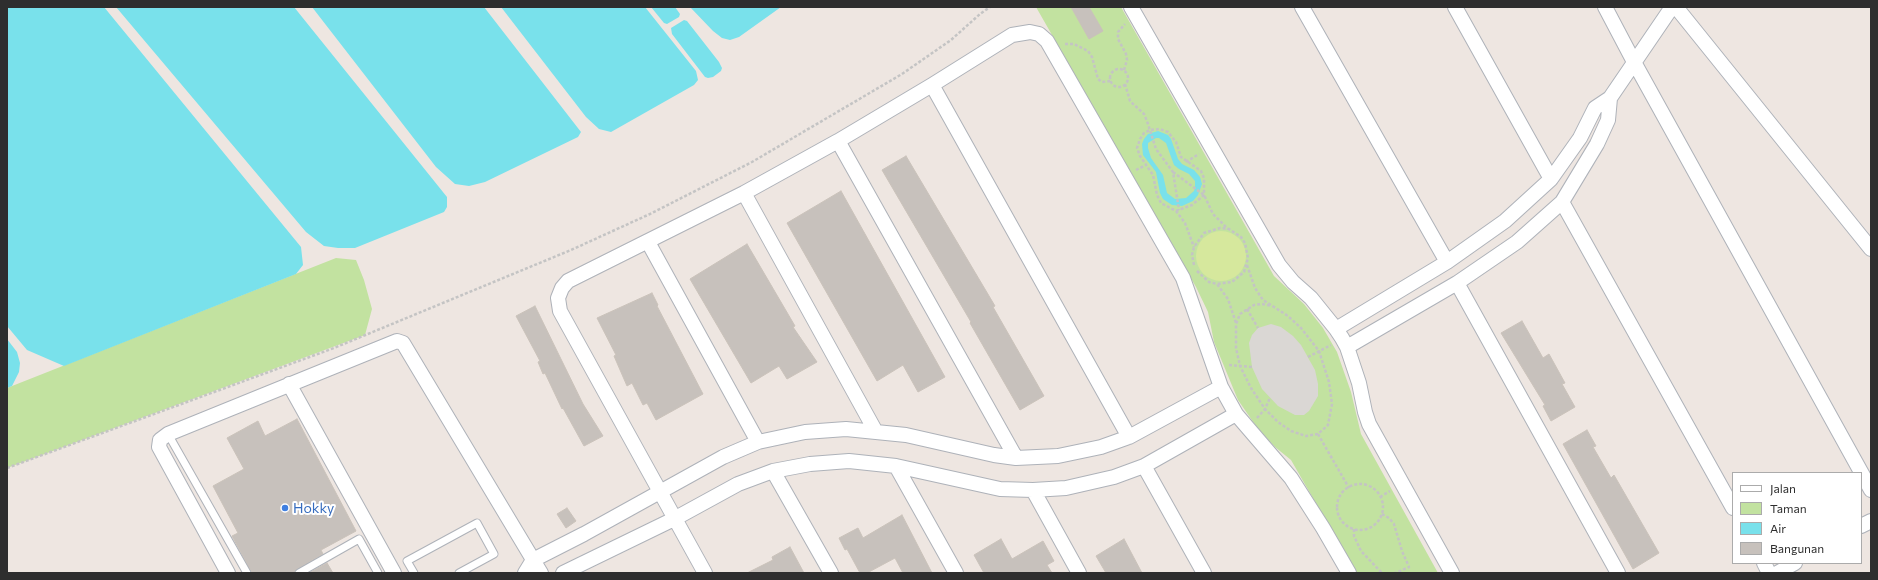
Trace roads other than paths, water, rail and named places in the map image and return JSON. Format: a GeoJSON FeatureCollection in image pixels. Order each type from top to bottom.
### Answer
{"type":"FeatureCollection","features":[{"type":"Feature","properties":{"kind":"street"},"geometry":{"type":"LineString","coordinates":[[1302,7],[1447,262]]}},
{"type":"Feature","properties":{"kind":"street"},"geometry":{"type":"LineString","coordinates":[[1455,7],[1551,179]]}},
{"type":"Feature","properties":{"kind":"street"},"geometry":{"type":"LineString","coordinates":[[1605,7],[1861,472]]}},
{"type":"Feature","properties":{"kind":"street"},"geometry":{"type":"LineString","coordinates":[[1336,329],[1447,262],[1505,221],[1551,179],[1580,138],[1594,108],[1610,98],[1672,7]]}},
{"type":"Feature","properties":{"kind":"street"},"geometry":{"type":"LineString","coordinates":[[1676,7],[1871,249]]}},
{"type":"Feature","properties":{"kind":"street"},"geometry":{"type":"LineString","coordinates":[[1133,11],[1279,265],[1293,282],[1311,298],[1336,329],[1347,348],[1359,383],[1366,418],[1452,573]]}},
{"type":"Feature","properties":{"kind":"street"},"geometry":{"type":"LineString","coordinates":[[705,573],[560,311],[558,298],[562,288],[568,281],[744,193],[838,141],[932,86],[1012,35],[1030,32],[1039,34],[1051,47],[1183,278],[1221,387],[1236,414],[1291,478],[1323,528],[1349,573]]}},
{"type":"Feature","properties":{"kind":"street"},"geometry":{"type":"LineString","coordinates":[[932,86],[1129,437]]}},
{"type":"Feature","properties":{"kind":"street"},"geometry":{"type":"LineString","coordinates":[[1347,348],[1457,283],[1517,242],[1562,202],[1597,144],[1608,120],[1610,98]]}},
{"type":"Feature","properties":{"kind":"street"},"geometry":{"type":"LineString","coordinates":[[838,141],[1016,458]]}},
{"type":"Feature","properties":{"kind":"street"},"geometry":{"type":"LineString","coordinates":[[744,193],[876,432]]}},
{"type":"Feature","properties":{"kind":"street"},"geometry":{"type":"LineString","coordinates":[[1562,202],[1732,506]]}},
{"type":"Feature","properties":{"kind":"street"},"geometry":{"type":"LineString","coordinates":[[648,242],[758,442]]}},
{"type":"Feature","properties":{"kind":"street"},"geometry":{"type":"LineString","coordinates":[[1457,283],[1618,573]]}},
{"type":"Feature","properties":{"kind":"street"},"geometry":{"type":"LineString","coordinates":[[228,573],[159,447],[160,440],[168,434],[394,341],[403,343],[540,573]]}},
{"type":"Feature","properties":{"kind":"street"},"geometry":{"type":"LineString","coordinates":[[289,384],[394,573]]}},
{"type":"Feature","properties":{"kind":"street"},"geometry":{"type":"LineString","coordinates":[[525,573],[533,560],[660,493],[723,457],[758,442],[805,432],[846,429],[906,435],[994,456],[1016,458],[1058,456],[1101,447],[1129,437],[1221,387]]}},
{"type":"Feature","properties":{"kind":"street"},"geometry":{"type":"LineString","coordinates":[[563,573],[674,518],[738,484],[773,471],[810,464],[849,461],[896,466],[1000,489],[1033,490],[1066,488],[1114,477],[1144,466],[1236,414]]}},
{"type":"Feature","properties":{"kind":"street"},"geometry":{"type":"LineString","coordinates":[[896,466],[956,573]]}},
{"type":"Feature","properties":{"kind":"street"},"geometry":{"type":"LineString","coordinates":[[1144,466],[1204,573]]}},
{"type":"Feature","properties":{"kind":"street"},"geometry":{"type":"LineString","coordinates":[[773,471],[831,573]]}},
{"type":"Feature","properties":{"kind":"street"},"geometry":{"type":"LineString","coordinates":[[1862,474],[1871,490]]}},
{"type":"Feature","properties":{"kind":"street"},"geometry":{"type":"LineString","coordinates":[[1033,490],[1079,573]]}},
{"type":"Feature","properties":{"kind":"street"},"geometry":{"type":"LineString","coordinates":[[1862,526],[1871,521]]}},
{"type":"Feature","properties":{"kind":"street"},"geometry":{"type":"LineString","coordinates":[[1764,564],[1769,573]]}},
{"type":"Feature","properties":{"kind":"street"},"geometry":{"type":"LineString","coordinates":[[1777,573],[1793,564]]}},
{"type":"Feature","properties":{"kind":"lane"},"geometry":{"type":"LineString","coordinates":[[168,434],[247,573]]}},
{"type":"Feature","properties":{"kind":"lane"},"geometry":{"type":"LineString","coordinates":[[414,573],[407,561],[477,523],[494,554],[459,573]]}},
{"type":"Feature","properties":{"kind":"lane"},"geometry":{"type":"LineString","coordinates":[[299,573],[359,539],[378,573]]}},
{"type":"Feature","properties":{"kind":"water"},"geometry":{"type":"Polygon","coordinates":[[[7,7],[104,7],[301,247],[303,265],[296,274],[64,366],[27,350],[7,326],[7,7]]]}},
{"type":"Feature","properties":{"kind":"water"},"geometry":{"type":"Polygon","coordinates":[[[116,7],[294,7],[447,197],[447,207],[444,212],[355,248],[324,246],[306,232],[116,7]]]}},
{"type":"Feature","properties":{"kind":"water"},"geometry":{"type":"Polygon","coordinates":[[[312,7],[484,7],[581,132],[578,137],[485,182],[469,186],[455,184],[436,167],[312,7]]]}},
{"type":"Feature","properties":{"kind":"water"},"geometry":{"type":"Polygon","coordinates":[[[501,7],[645,7],[696,71],[698,80],[694,85],[611,132],[599,129],[586,117],[501,7]]]}},
{"type":"Feature","properties":{"kind":"water"},"geometry":{"type":"Polygon","coordinates":[[[651,7],[675,7],[680,14],[679,17],[667,24],[664,23],[651,7]]]}},
{"type":"Feature","properties":{"kind":"water"},"geometry":{"type":"Polygon","coordinates":[[[690,7],[781,7],[739,37],[730,40],[722,38],[713,31],[690,7]]]}},
{"type":"Feature","properties":{"kind":"water"},"geometry":{"type":"Polygon","coordinates":[[[684,20],[687,21],[719,62],[722,68],[721,71],[713,77],[705,77],[672,34],[671,28],[684,20]]]}},
{"type":"Feature","properties":{"kind":"water"},"geometry":{"type":"Polygon","coordinates":[[[1158,131],[1168,135],[1171,139],[1178,159],[1182,164],[1194,170],[1200,177],[1202,184],[1198,195],[1193,201],[1182,206],[1172,205],[1163,199],[1160,193],[1156,172],[1143,155],[1142,144],[1148,134],[1158,131]],[[1156,138],[1148,143],[1151,158],[1163,175],[1167,193],[1175,199],[1186,198],[1194,191],[1195,181],[1189,174],[1174,165],[1166,143],[1159,138],[1156,138]]]}},
{"type":"Feature","properties":{"kind":"water"},"geometry":{"type":"Polygon","coordinates":[[[7,339],[17,352],[20,363],[19,372],[12,386],[7,388],[7,339]]]}},
{"type":"Feature","properties":{"kind":"place","name":"Hokky"},"geometry":{"type":"Point","coordinates":[285,508]}}]}
